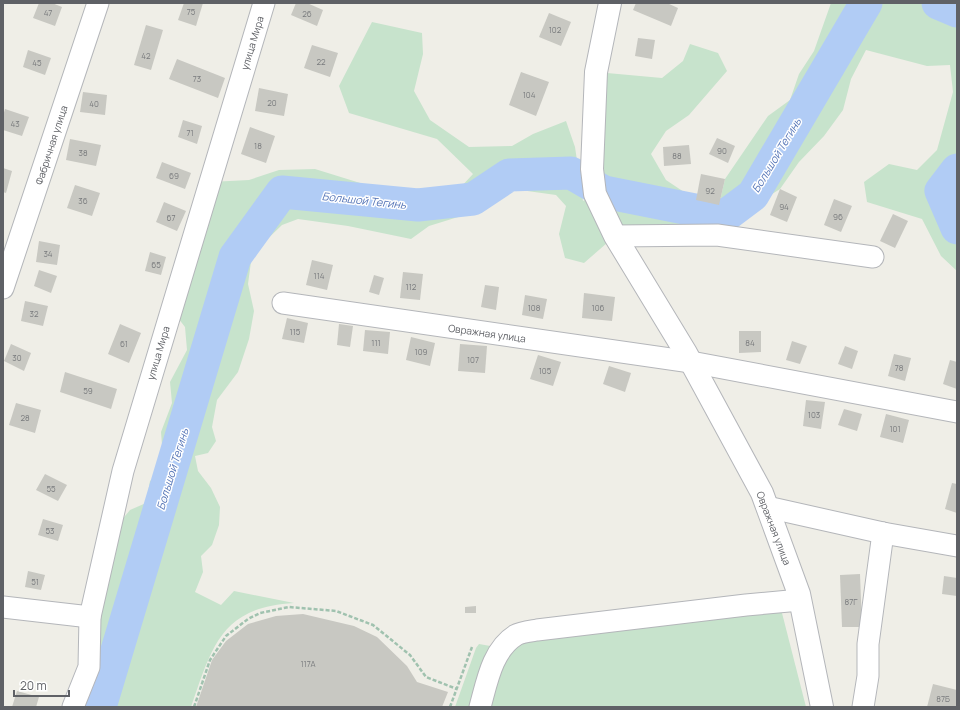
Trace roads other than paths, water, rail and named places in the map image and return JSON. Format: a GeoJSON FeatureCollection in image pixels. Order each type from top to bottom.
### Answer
{"type":"FeatureCollection","features":[{"type":"Feature","properties":{"kind":"street","name":"Фабричная улица"},"geometry":{"type":"LineString","coordinates":[[3,288],[98,3]]}},
{"type":"Feature","properties":{"kind":"street","name":"улица Мира"},"geometry":{"type":"LineString","coordinates":[[73,707],[89,667],[90,617],[123,471],[264,3]]}},
{"type":"Feature","properties":{"kind":"street","name":"Овражная улица"},"geometry":{"type":"LineString","coordinates":[[610,3],[596,72],[592,169],[595,194],[615,236],[690,362],[762,493],[800,600],[822,707]]}},
{"type":"Feature","properties":{"kind":"street"},"geometry":{"type":"LineString","coordinates":[[615,236],[717,235],[873,257]]}},
{"type":"Feature","properties":{"kind":"street","name":"Овражная улица"},"geometry":{"type":"LineString","coordinates":[[283,304],[690,362],[957,412]]}},
{"type":"Feature","properties":{"kind":"street"},"geometry":{"type":"LineString","coordinates":[[767,507],[883,533],[957,546]]}},
{"type":"Feature","properties":{"kind":"street"},"geometry":{"type":"LineString","coordinates":[[863,707],[868,676],[868,644],[883,533]]}},
{"type":"Feature","properties":{"kind":"street"},"geometry":{"type":"LineString","coordinates":[[480,707],[490,672],[500,649],[517,634],[537,630],[800,600]]}},
{"type":"Feature","properties":{"kind":"street"},"geometry":{"type":"LineString","coordinates":[[3,607],[90,617]]}},
{"type":"Feature","properties":{"kind":"waterway","name":"Большой Тегинь"},"geometry":{"type":"LineString","coordinates":[[100,707],[235,257],[282,192],[418,205],[473,199],[509,175],[571,173],[604,192],[725,216],[753,195],[866,3]]}},
{"type":"Feature","properties":{"kind":"waterway","name":"Большой Тегинь"},"geometry":{"type":"LineString","coordinates":[[938,3],[957,11]]}},
{"type":"Feature","properties":{"kind":"waterway","name":"Большой Тегинь"},"geometry":{"type":"LineString","coordinates":[[957,170],[941,191],[957,228]]}}]}
